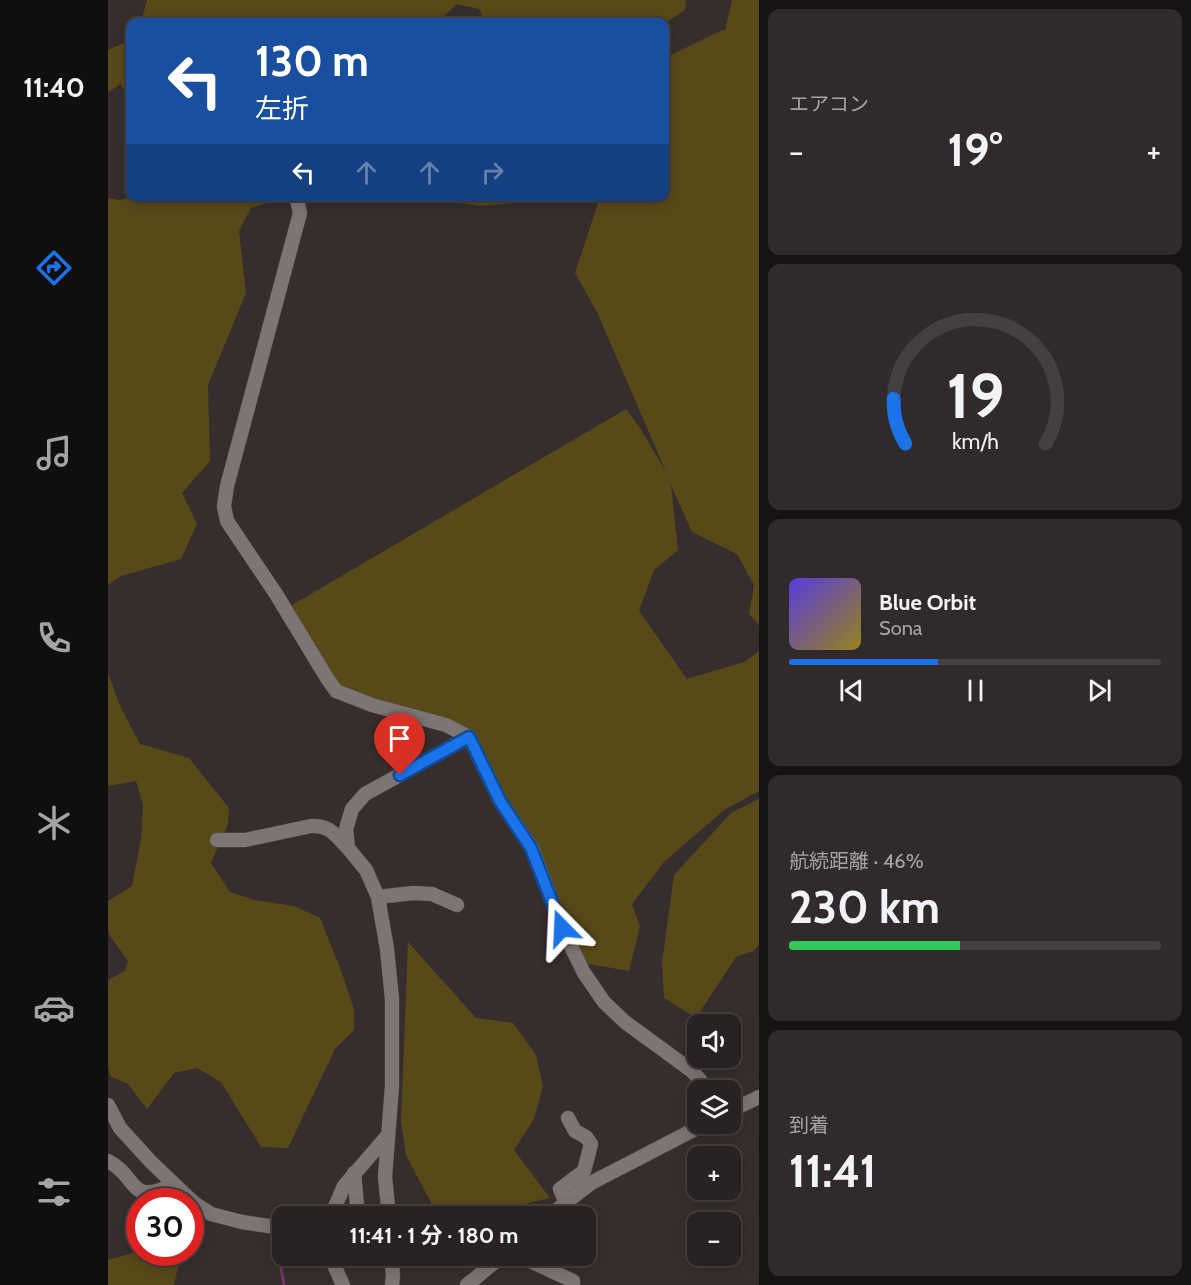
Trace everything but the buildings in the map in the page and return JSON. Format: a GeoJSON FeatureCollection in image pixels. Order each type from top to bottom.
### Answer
{"type":"FeatureCollection","features":[{"type":"Feature","properties":{"kind":"street"},"geometry":{"type":"LineString","coordinates":[[297,201],[300,213],[227,486],[224,506],[227,521],[276,594],[336,691],[372,705],[446,725],[469,737],[500,801],[531,848],[562,928],[584,973],[604,1002],[625,1022],[692,1071],[699,1080]]}},
{"type":"Feature","properties":{"kind":"street"},"geometry":{"type":"LineString","coordinates":[[348,848],[346,829],[352,809],[366,794],[469,737]]}},
{"type":"Feature","properties":{"kind":"street"},"geometry":{"type":"LineString","coordinates":[[217,840],[245,840],[311,826],[321,826],[332,832],[366,870],[378,897],[387,949],[392,999],[392,1086],[385,1177],[388,1206]]}},
{"type":"Feature","properties":{"kind":"street"},"geometry":{"type":"LineString","coordinates":[[378,897],[413,893],[432,894],[457,905]]}},
{"type":"Feature","properties":{"kind":"street"},"geometry":{"type":"LineString","coordinates":[[741,1106],[759,1097]]}},
{"type":"Feature","properties":{"kind":"street"},"geometry":{"type":"LineString","coordinates":[[108,1105],[120,1128],[194,1203],[211,1214],[272,1226]]}},
{"type":"Feature","properties":{"kind":"street"},"geometry":{"type":"LineString","coordinates":[[566,1203],[560,1189],[584,1171],[591,1144],[586,1137],[575,1131],[568,1118]]}},
{"type":"Feature","properties":{"kind":"street"},"geometry":{"type":"LineString","coordinates":[[562,1206],[606,1174],[687,1133]]}},
{"type":"Feature","properties":{"kind":"street"},"geometry":{"type":"LineString","coordinates":[[335,1206],[344,1186],[387,1135]]}},
{"type":"Feature","properties":{"kind":"street"},"geometry":{"type":"LineString","coordinates":[[108,1161],[117,1165],[135,1187],[144,1192],[161,1191],[174,1184]]}},
{"type":"Feature","properties":{"kind":"street"},"geometry":{"type":"LineString","coordinates":[[354,1173],[357,1206]]}},
{"type":"Feature","properties":{"kind":"street"},"geometry":{"type":"LineString","coordinates":[[334,1266],[343,1285]]}},
{"type":"Feature","properties":{"kind":"street"},"geometry":{"type":"LineString","coordinates":[[392,1266],[393,1285]]}},
{"type":"Feature","properties":{"kind":"street"},"geometry":{"type":"LineString","coordinates":[[467,1285],[490,1266]]}},
{"type":"Feature","properties":{"kind":"street"},"geometry":{"type":"LineString","coordinates":[[541,1266],[573,1281],[573,1285]]}},
{"type":"Feature","properties":{"kind":"shaded area"},"geometry":{"type":"Polygon","coordinates":[[[147,0],[686,0],[685,10],[669,20],[669,18],[484,18],[479,9],[457,4],[441,18],[142,18],[147,0]]]}},
{"type":"Feature","properties":{"kind":"shaded area"},"geometry":{"type":"Polygon","coordinates":[[[732,0],[759,0],[759,625],[749,614],[754,585],[737,554],[692,532],[671,485],[678,550],[654,570],[639,611],[687,679],[744,662],[759,651],[759,791],[724,810],[664,862],[632,904],[640,926],[629,971],[572,961],[537,867],[478,745],[339,687],[287,608],[626,409],[666,472],[597,312],[575,273],[599,201],[669,201],[669,55],[722,30],[725,31],[732,0]]]}},
{"type":"Feature","properties":{"kind":"shaded area"},"geometry":{"type":"Polygon","coordinates":[[[126,42],[126,95],[121,84],[108,92],[108,50],[126,42]]]}},
{"type":"Feature","properties":{"kind":"shaded area"},"geometry":{"type":"Polygon","coordinates":[[[108,198],[272,201],[251,208],[239,231],[246,293],[208,385],[210,461],[182,493],[197,524],[181,559],[121,576],[108,585],[108,198]]]}},
{"type":"Feature","properties":{"kind":"shaded area"},"geometry":{"type":"Polygon","coordinates":[[[448,201],[536,201],[481,206],[448,201]]]}},
{"type":"Feature","properties":{"kind":"shaded area"},"geometry":{"type":"Polygon","coordinates":[[[108,673],[120,706],[140,744],[189,758],[229,808],[228,824],[211,863],[230,892],[254,900],[294,906],[320,918],[342,973],[354,1009],[354,1030],[335,1049],[288,1148],[261,1147],[221,1082],[197,1068],[174,1073],[147,1109],[128,1084],[110,1076],[108,980],[125,971],[128,961],[108,931],[108,901],[132,886],[141,839],[143,805],[136,781],[108,786],[108,673]]]}},
{"type":"Feature","properties":{"kind":"shaded area"},"geometry":{"type":"Polygon","coordinates":[[[759,799],[759,945],[753,951],[736,957],[699,1014],[690,1014],[664,998],[662,963],[674,875],[731,813],[759,799]]]}},
{"type":"Feature","properties":{"kind":"shaded area"},"geometry":{"type":"Polygon","coordinates":[[[408,942],[476,1018],[513,1023],[536,1055],[543,1086],[534,1119],[514,1150],[550,1198],[517,1206],[433,1206],[406,1155],[401,1122],[408,942]]]}},
{"type":"Feature","properties":{"kind":"shaded area"},"geometry":{"type":"Polygon","coordinates":[[[126,1255],[126,1266],[178,1266],[174,1285],[108,1285],[108,1260],[126,1255]]]}},
{"type":"Feature","properties":{"kind":"waterway"},"geometry":{"type":"LineString","coordinates":[[281,1268],[284,1285]]}},
{"type":"Feature","properties":{"kind":"route"},"geometry":{"type":"LineString","coordinates":[[400,775],[469,737],[500,801],[531,848],[562,928]]}}]}
